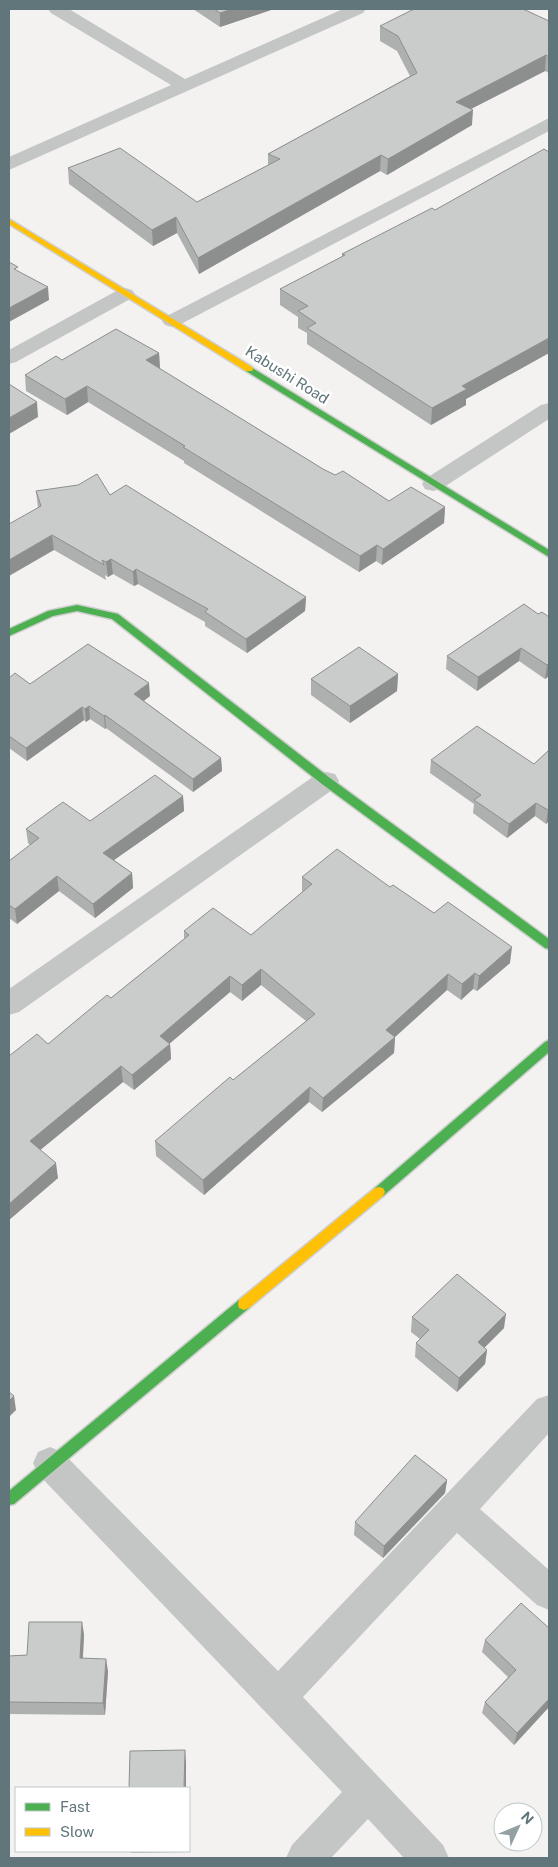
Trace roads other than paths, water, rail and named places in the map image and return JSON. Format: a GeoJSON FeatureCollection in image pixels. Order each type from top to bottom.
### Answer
{"type":"FeatureCollection","features":[{"type":"Feature","properties":{"kind":"street"},"geometry":{"type":"LineString","coordinates":[[57,9],[183,85]]}},
{"type":"Feature","properties":{"kind":"street"},"geometry":{"type":"LineString","coordinates":[[9,164],[357,9]]}},
{"type":"Feature","properties":{"kind":"street"},"geometry":{"type":"LineString","coordinates":[[172,321],[549,124]]}},
{"type":"Feature","properties":{"kind":"street","name":"Kabushi Road"},"geometry":{"type":"LineString","coordinates":[[9,221],[549,554]]}},
{"type":"Feature","properties":{"kind":"street"},"geometry":{"type":"LineString","coordinates":[[9,358],[125,294]]}},
{"type":"Feature","properties":{"kind":"street"},"geometry":{"type":"LineString","coordinates":[[433,484],[549,410]]}},
{"type":"Feature","properties":{"kind":"street"},"geometry":{"type":"LineString","coordinates":[[9,633],[51,613],[77,608],[115,616],[326,781],[549,945]]}},
{"type":"Feature","properties":{"kind":"street"},"geometry":{"type":"LineString","coordinates":[[9,1004],[326,781]]}},
{"type":"Feature","properties":{"kind":"street"},"geometry":{"type":"LineString","coordinates":[[9,1499],[50,1463],[380,1191],[549,1045]]}},
{"type":"Feature","properties":{"kind":"street"},"geometry":{"type":"LineString","coordinates":[[278,1697],[549,1410]]}},
{"type":"Feature","properties":{"kind":"street"},"geometry":{"type":"LineString","coordinates":[[50,1463],[278,1697],[430,1858]]}},
{"type":"Feature","properties":{"kind":"street"},"geometry":{"type":"LineString","coordinates":[[456,1510],[549,1593]]}},
{"type":"Feature","properties":{"kind":"street"},"geometry":{"type":"LineString","coordinates":[[304,1858],[368,1792]]}}]}
